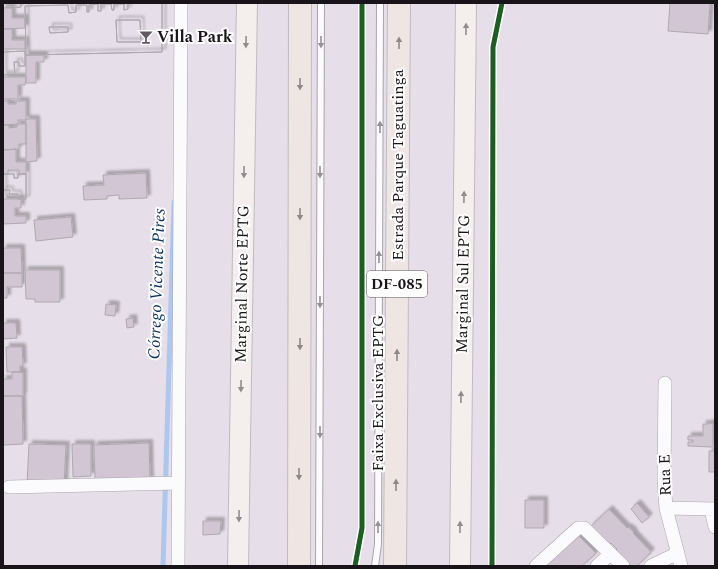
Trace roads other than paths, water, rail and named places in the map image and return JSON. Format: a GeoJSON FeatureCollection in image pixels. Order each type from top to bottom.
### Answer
{"type":"FeatureCollection","features":[{"type":"Feature","properties":{"kind":"highway"},"geometry":{"type":"LineString","coordinates":[[299,566],[300,3]]}},
{"type":"Feature","properties":{"kind":"highway","name":"Estrada Parque Taguatinga"},"geometry":{"type":"LineString","coordinates":[[396,566],[399,3]]}},
{"type":"Feature","properties":{"kind":"main road","name":"Marginal Norte EPTG"},"geometry":{"type":"LineString","coordinates":[[238,566],[246,3]]}},
{"type":"Feature","properties":{"kind":"main road","name":"Marginal Sul EPTG"},"geometry":{"type":"LineString","coordinates":[[460,566],[466,3]]}},
{"type":"Feature","properties":{"kind":"street"},"geometry":{"type":"LineString","coordinates":[[178,566],[181,3]]}},
{"type":"Feature","properties":{"kind":"street","name":"Rua E"},"geometry":{"type":"LineString","coordinates":[[665,383],[664,480],[666,508],[679,560]]}},
{"type":"Feature","properties":{"kind":"street"},"geometry":{"type":"LineString","coordinates":[[9,487],[178,483]]}},
{"type":"Feature","properties":{"kind":"street"},"geometry":{"type":"LineString","coordinates":[[666,508],[713,509],[715,526]]}},
{"type":"Feature","properties":{"kind":"street"},"geometry":{"type":"LineString","coordinates":[[536,566],[578,528],[584,528],[622,566]]}},
{"type":"Feature","properties":{"kind":"street"},"geometry":{"type":"LineString","coordinates":[[597,566],[610,554]]}},
{"type":"Feature","properties":{"kind":"street"},"geometry":{"type":"LineString","coordinates":[[651,566],[679,560]]}},
{"type":"Feature","properties":{"kind":"lane"},"geometry":{"type":"LineString","coordinates":[[319,566],[321,3]]}},
{"type":"Feature","properties":{"kind":"lane","name":"Faixa Exclusiva EPTG"},"geometry":{"type":"LineString","coordinates":[[375,566],[378,536],[380,3]]}},
{"type":"Feature","properties":{"kind":"waterway","name":"Córrego Vicente Pires"},"geometry":{"type":"LineString","coordinates":[[163,566],[174,202]]}},
{"type":"Feature","properties":{"kind":"place","name":"Villa Park"},"geometry":{"type":"Point","coordinates":[146,37]}}]}
